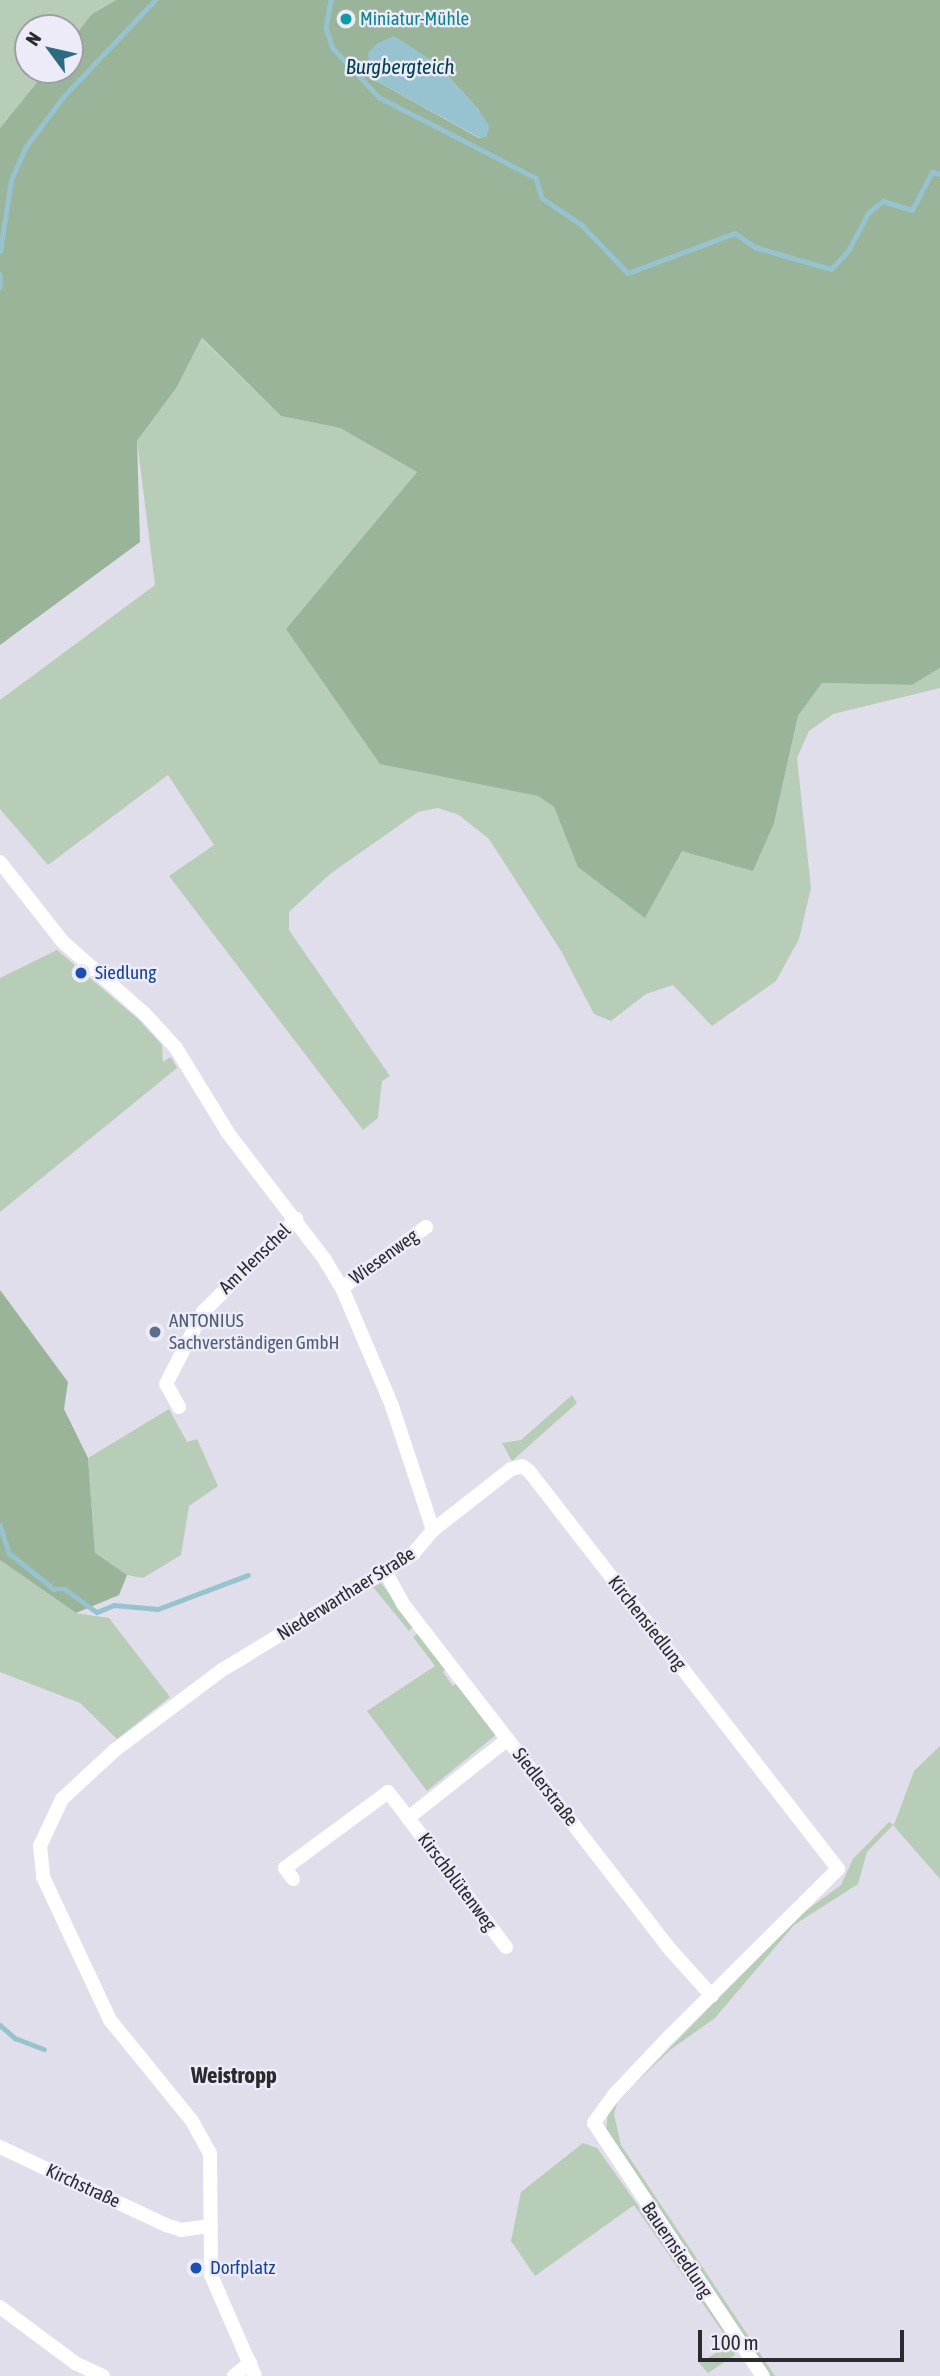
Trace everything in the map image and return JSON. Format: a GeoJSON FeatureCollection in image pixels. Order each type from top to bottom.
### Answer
{"type":"FeatureCollection","features":[{"type":"Feature","properties":{"kind":"street"},"geometry":{"type":"LineString","coordinates":[[0,862],[63,942],[145,1014],[176,1048],[228,1133],[296,1219],[342,1288],[392,1406],[433,1530]]}},
{"type":"Feature","properties":{"kind":"street","name":"Am Henschel"},"geometry":{"type":"LineString","coordinates":[[179,1407],[166,1384],[203,1312],[296,1219]]}},
{"type":"Feature","properties":{"kind":"street","name":"Wiesenweg"},"geometry":{"type":"LineString","coordinates":[[342,1288],[426,1227]]}},
{"type":"Feature","properties":{"kind":"street","name":"Kirchensiedlung"},"geometry":{"type":"LineString","coordinates":[[433,1530],[511,1469],[522,1466],[529,1471],[838,1868],[712,1996]]}},
{"type":"Feature","properties":{"kind":"street","name":"Niederwarthaer Straße"},"geometry":{"type":"LineString","coordinates":[[211,2227],[213,2176],[203,2137],[110,2020],[43,1877],[40,1846],[48,1821],[69,1790],[172,1704],[386,1573],[413,1554],[433,1530]]}},
{"type":"Feature","properties":{"kind":"street","name":"Siedlerstraße"},"geometry":{"type":"LineString","coordinates":[[386,1573],[404,1604],[508,1740],[667,1946],[712,1996]]}},
{"type":"Feature","properties":{"kind":"street","name":"Kirschblütenweg"},"geometry":{"type":"LineString","coordinates":[[408,1818],[508,1740]]}},
{"type":"Feature","properties":{"kind":"street","name":"Kirschblütenweg"},"geometry":{"type":"LineString","coordinates":[[293,1879],[285,1868],[388,1792],[506,1947]]}},
{"type":"Feature","properties":{"kind":"street","name":"Bauernsiedlung"},"geometry":{"type":"LineString","coordinates":[[712,1996],[614,2095],[594,2123],[763,2376]]}},
{"type":"Feature","properties":{"kind":"street","name":"Kirchstraße"},"geometry":{"type":"LineString","coordinates":[[0,2147],[166,2225],[181,2230],[211,2227]]}},
{"type":"Feature","properties":{"kind":"street"},"geometry":{"type":"LineString","coordinates":[[211,2227],[208,2257],[215,2290],[253,2369],[234,2376]]}},
{"type":"Feature","properties":{"kind":"street"},"geometry":{"type":"LineString","coordinates":[[0,2307],[66,2357],[103,2376]]}},
{"type":"Feature","properties":{"kind":"green space"},"geometry":{"type":"Polygon","coordinates":[[[0,0],[116,0],[92,14],[84,24],[84,14],[14,14],[14,84],[36,84],[0,128],[0,0]]]}},
{"type":"Feature","properties":{"kind":"green space"},"geometry":{"type":"Polygon","coordinates":[[[116,0],[940,0],[940,668],[912,685],[822,683],[798,716],[774,823],[753,871],[682,851],[645,918],[578,867],[554,807],[538,796],[380,764],[286,629],[417,472],[340,428],[281,416],[202,338],[177,387],[137,441],[140,542],[0,645],[0,128],[36,84],[84,84],[84,24],[92,14],[116,0]],[[436,63],[371,78],[479,138],[487,136],[479,110],[436,63]]]}},
{"type":"Feature","properties":{"kind":"green space"},"geometry":{"type":"Polygon","coordinates":[[[202,339],[281,416],[340,428],[417,472],[286,629],[485,784],[538,796],[554,807],[579,867],[645,917],[682,851],[774,823],[798,716],[822,683],[912,685],[940,668],[940,688],[833,714],[809,731],[797,758],[811,888],[799,939],[776,981],[712,1026],[673,985],[646,994],[611,1021],[594,1014],[561,951],[489,839],[459,815],[438,808],[418,812],[330,874],[289,912],[289,930],[390,1076],[382,1081],[378,1118],[363,1130],[169,876],[214,845],[168,775],[48,865],[0,809],[0,700],[155,585],[137,441],[177,387],[202,339]]]}},
{"type":"Feature","properties":{"kind":"green space"},"geometry":{"type":"Polygon","coordinates":[[[57,950],[138,1019],[162,1045],[163,1062],[171,1057],[177,1068],[0,1212],[0,978],[57,950]]]}},
{"type":"Feature","properties":{"kind":"green space"},"geometry":{"type":"Polygon","coordinates":[[[0,1290],[68,1382],[64,1409],[88,1458],[95,1553],[127,1575],[119,1595],[76,1613],[0,1560],[0,1290]]]}},
{"type":"Feature","properties":{"kind":"green space"},"geometry":{"type":"Polygon","coordinates":[[[572,1395],[577,1403],[512,1461],[502,1443],[521,1440],[572,1395]]]}},
{"type":"Feature","properties":{"kind":"green space"},"geometry":{"type":"Polygon","coordinates":[[[169,1409],[187,1442],[197,1439],[218,1486],[189,1506],[181,1555],[143,1578],[127,1575],[95,1554],[88,1458],[169,1409]]]}},
{"type":"Feature","properties":{"kind":"green space"},"geometry":{"type":"Polygon","coordinates":[[[0,1560],[76,1613],[109,1618],[170,1697],[117,1739],[80,1703],[0,1672],[0,1560]]]}},
{"type":"Feature","properties":{"kind":"green space"},"geometry":{"type":"Polygon","coordinates":[[[381,1583],[414,1626],[409,1631],[373,1587],[381,1583]]]}},
{"type":"Feature","properties":{"kind":"green space"},"geometry":{"type":"Polygon","coordinates":[[[418,1633],[447,1668],[443,1672],[453,1686],[458,1682],[497,1734],[427,1791],[367,1711],[435,1666],[413,1637],[418,1633]]]}},
{"type":"Feature","properties":{"kind":"green space"},"geometry":{"type":"Polygon","coordinates":[[[940,1746],[940,1879],[893,1825],[867,1852],[858,1884],[794,1925],[715,2018],[670,2050],[631,2087],[800,1915],[841,1885],[853,1859],[889,1822],[894,1825],[914,1771],[940,1746]]]}},
{"type":"Feature","properties":{"kind":"green space"},"geometry":{"type":"Polygon","coordinates":[[[618,2101],[614,2114],[621,2145],[775,2376],[768,2376],[606,2132],[608,2111],[618,2101]]]}},
{"type":"Feature","properties":{"kind":"green space"},"geometry":{"type":"Polygon","coordinates":[[[583,2143],[597,2148],[733,2339],[735,2355],[708,2373],[699,2363],[731,2344],[634,2205],[535,2276],[511,2241],[521,2192],[583,2143]]]}},
{"type":"Feature","properties":{"kind":"water","name":"Burgbergteich"},"geometry":{"type":"Polygon","coordinates":[[[394,36],[436,63],[479,110],[489,126],[487,136],[480,138],[371,78],[368,53],[378,43],[394,36]]]}},
{"type":"Feature","properties":{"kind":"waterway"},"geometry":{"type":"LineString","coordinates":[[0,251],[11,180],[25,148],[63,97],[155,0]]}},
{"type":"Feature","properties":{"kind":"waterway"},"geometry":{"type":"LineString","coordinates":[[331,0],[326,27],[333,48],[379,97],[536,178],[542,198],[582,225],[628,273],[735,233],[755,247],[831,269],[848,251],[868,213],[883,201],[912,210],[932,172],[940,174]]}},
{"type":"Feature","properties":{"kind":"waterway"},"geometry":{"type":"LineString","coordinates":[[0,274],[0,287]]}},
{"type":"Feature","properties":{"kind":"waterway"},"geometry":{"type":"LineString","coordinates":[[0,1525],[9,1553],[54,1589],[65,1589],[97,1612],[114,1605],[158,1609],[248,1575]]}},
{"type":"Feature","properties":{"kind":"waterway"},"geometry":{"type":"LineString","coordinates":[[0,2025],[15,2038],[44,2049]]}},
{"type":"Feature","properties":{"kind":"place","name":"Miniatur-Mühle"},"geometry":{"type":"Point","coordinates":[346,19]}},
{"type":"Feature","properties":{"kind":"place","name":"Siedlung"},"geometry":{"type":"Point","coordinates":[81,973]}},
{"type":"Feature","properties":{"kind":"place","name":"ANTONIUS Sachverständigen GmbH"},"geometry":{"type":"Point","coordinates":[155,1332]}},
{"type":"Feature","properties":{"kind":"place","name":"Dorfplatz"},"geometry":{"type":"Point","coordinates":[196,2268]}},
{"type":"Feature","properties":{"kind":"district","name":"Weistropp"},"geometry":{"type":"Point","coordinates":[234,2075]}}]}
